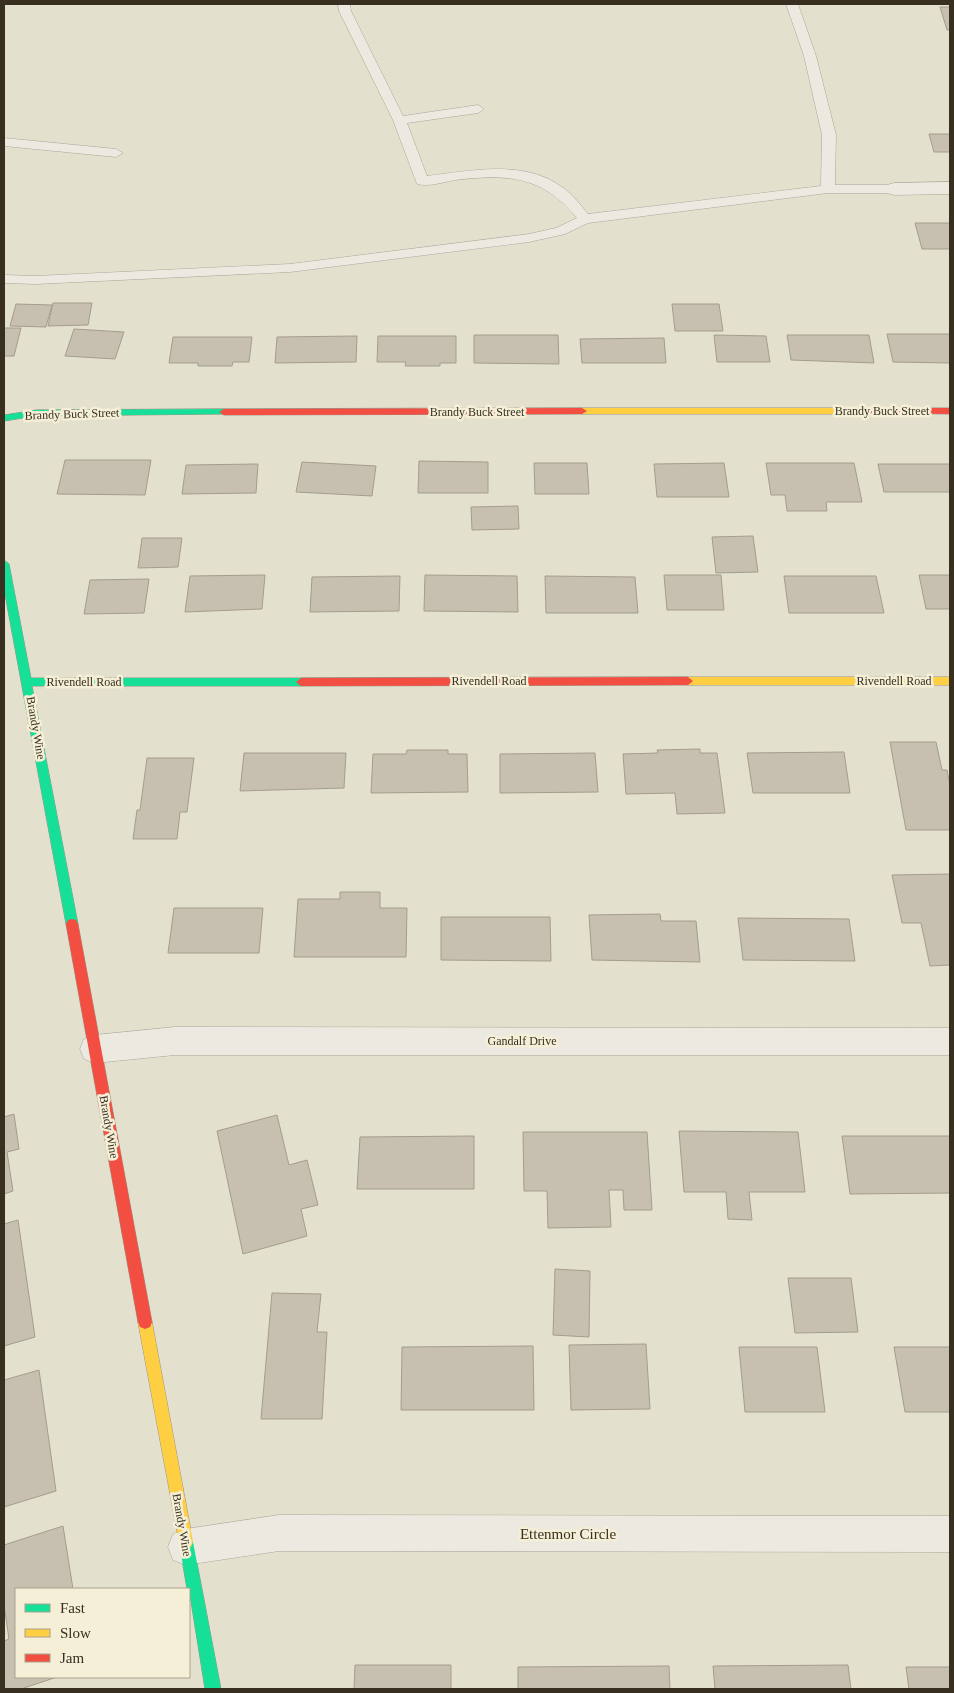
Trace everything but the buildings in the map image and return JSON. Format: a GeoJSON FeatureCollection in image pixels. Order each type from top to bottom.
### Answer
{"type":"FeatureCollection","features":[{"type":"Feature","properties":{"kind":"street"},"geometry":{"type":"LineString","coordinates":[[894,189],[950,188]]}},
{"type":"Feature","properties":{"kind":"street","name":"Brandy Buck Street"},"geometry":{"type":"LineString","coordinates":[[4,418],[36,413],[74,412],[950,411]]}},
{"type":"Feature","properties":{"kind":"street","name":"Brandy Wine"},"geometry":{"type":"LineString","coordinates":[[4,564],[28,682],[213,1689]]}},
{"type":"Feature","properties":{"kind":"street","name":"Rivendell Road"},"geometry":{"type":"LineString","coordinates":[[28,682],[950,681]]}},
{"type":"Feature","properties":{"kind":"street","name":"Gandalf Drive"},"geometry":{"type":"LineString","coordinates":[[95,1049],[175,1041],[950,1042]]}},
{"type":"Feature","properties":{"kind":"street","name":"Ettenmor Circle"},"geometry":{"type":"LineString","coordinates":[[186,1547],[279,1533],[950,1534]]}},
{"type":"Feature","properties":{"kind":"lane"},"geometry":{"type":"LineString","coordinates":[[344,4],[345,11],[399,120],[422,181],[482,174],[511,174],[534,178],[554,187],[572,203],[585,219]]}},
{"type":"Feature","properties":{"kind":"lane"},"geometry":{"type":"LineString","coordinates":[[792,4],[810,56],[829,135],[828,189]]}},
{"type":"Feature","properties":{"kind":"lane"},"geometry":{"type":"LineString","coordinates":[[399,120],[478,109]]}},
{"type":"Feature","properties":{"kind":"lane"},"geometry":{"type":"LineString","coordinates":[[4,142],[116,153]]}},
{"type":"Feature","properties":{"kind":"lane"},"geometry":{"type":"LineString","coordinates":[[4,279],[46,280],[290,268],[529,238],[560,231],[585,219],[828,189],[894,189]]}},
{"type":"Feature","properties":{"kind":"traffic: fast"},"geometry":{"type":"LineString","coordinates":[[4,418],[36,413],[224,412]]}},
{"type":"Feature","properties":{"kind":"traffic: fast"},"geometry":{"type":"LineString","coordinates":[[4,564],[72,924]]}},
{"type":"Feature","properties":{"kind":"traffic: fast"},"geometry":{"type":"LineString","coordinates":[[27,682],[301,682]]}},
{"type":"Feature","properties":{"kind":"traffic: fast"},"geometry":{"type":"LineString","coordinates":[[186,1542],[213,1689]]}},
{"type":"Feature","properties":{"kind":"traffic: slow"},"geometry":{"type":"LineString","coordinates":[[582,411],[866,411]]}},
{"type":"Feature","properties":{"kind":"traffic: slow"},"geometry":{"type":"LineString","coordinates":[[688,681],[950,681]]}},
{"type":"Feature","properties":{"kind":"traffic: slow"},"geometry":{"type":"LineString","coordinates":[[145,1322],[186,1542]]}},
{"type":"Feature","properties":{"kind":"traffic: jam"},"geometry":{"type":"LineString","coordinates":[[224,412],[582,411]]}},
{"type":"Feature","properties":{"kind":"traffic: jam"},"geometry":{"type":"LineString","coordinates":[[866,411],[950,411]]}},
{"type":"Feature","properties":{"kind":"traffic: jam"},"geometry":{"type":"LineString","coordinates":[[301,682],[688,681]]}},
{"type":"Feature","properties":{"kind":"traffic: jam"},"geometry":{"type":"LineString","coordinates":[[72,924],[145,1322]]}}]}
